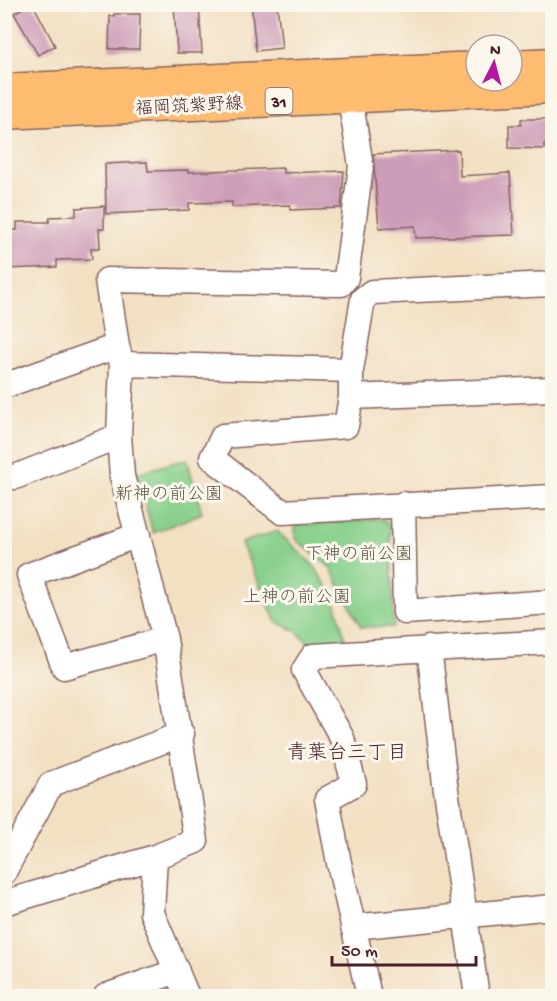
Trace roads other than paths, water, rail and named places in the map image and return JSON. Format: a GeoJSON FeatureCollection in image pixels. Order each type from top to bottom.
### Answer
{"type":"FeatureCollection","features":[{"type":"Feature","properties":{"kind":"main road"},"geometry":{"type":"LineString","coordinates":[[524,64],[552,63]]}},
{"type":"Feature","properties":{"kind":"main road","name":"福岡筑紫野線"},"geometry":{"type":"LineString","coordinates":[[4,89],[464,68]]}},
{"type":"Feature","properties":{"kind":"main road","name":"福岡筑紫野線"},"geometry":{"type":"LineString","coordinates":[[4,114],[552,88]]}},
{"type":"Feature","properties":{"kind":"street"},"geometry":{"type":"LineString","coordinates":[[4,903],[155,857],[196,841],[182,734],[165,639],[122,476],[119,436],[120,355],[107,280],[341,284],[346,278],[361,166],[350,98]]}},
{"type":"Feature","properties":{"kind":"street"},"geometry":{"type":"LineString","coordinates":[[552,284],[372,292],[363,299],[351,370],[351,397],[346,426],[223,436],[212,458],[282,512],[552,496]]}},
{"type":"Feature","properties":{"kind":"street"},"geometry":{"type":"LineString","coordinates":[[4,386],[120,355],[351,370]]}},
{"type":"Feature","properties":{"kind":"street"},"geometry":{"type":"LineString","coordinates":[[351,397],[552,389]]}},
{"type":"Feature","properties":{"kind":"street"},"geometry":{"type":"LineString","coordinates":[[15,477],[119,436]]}},
{"type":"Feature","properties":{"kind":"street"},"geometry":{"type":"LineString","coordinates":[[403,504],[405,612],[552,602]]}},
{"type":"Feature","properties":{"kind":"street"},"geometry":{"type":"LineString","coordinates":[[138,536],[29,575],[64,667],[165,639]]}},
{"type":"Feature","properties":{"kind":"street"},"geometry":{"type":"LineString","coordinates":[[369,996],[327,798],[354,784],[342,738],[304,670],[313,656],[552,642]]}},
{"type":"Feature","properties":{"kind":"street"},"geometry":{"type":"LineString","coordinates":[[429,648],[464,916],[477,996]]}},
{"type":"Feature","properties":{"kind":"street"},"geometry":{"type":"LineString","coordinates":[[4,872],[51,784],[182,734]]}},
{"type":"Feature","properties":{"kind":"street"},"geometry":{"type":"LineString","coordinates":[[155,857],[152,913],[187,996]]}},
{"type":"Feature","properties":{"kind":"street"},"geometry":{"type":"LineString","coordinates":[[353,927],[552,907]]}},
{"type":"Feature","properties":{"kind":"street"},"geometry":{"type":"LineString","coordinates":[[106,996],[177,971]]}},
{"type":"Feature","properties":{"kind":"district","name":"青葉台三丁目"},"geometry":{"type":"Point","coordinates":[347,751]}},
{"type":"Feature","properties":{"kind":"park label","name":"新神の前公園"},"geometry":{"type":"Point","coordinates":[169,493]}},
{"type":"Feature","properties":{"kind":"park label","name":"下神の前公園"},"geometry":{"type":"Point","coordinates":[359,553]}},
{"type":"Feature","properties":{"kind":"park label","name":"上神の前公園"},"geometry":{"type":"Point","coordinates":[297,596]}}]}
